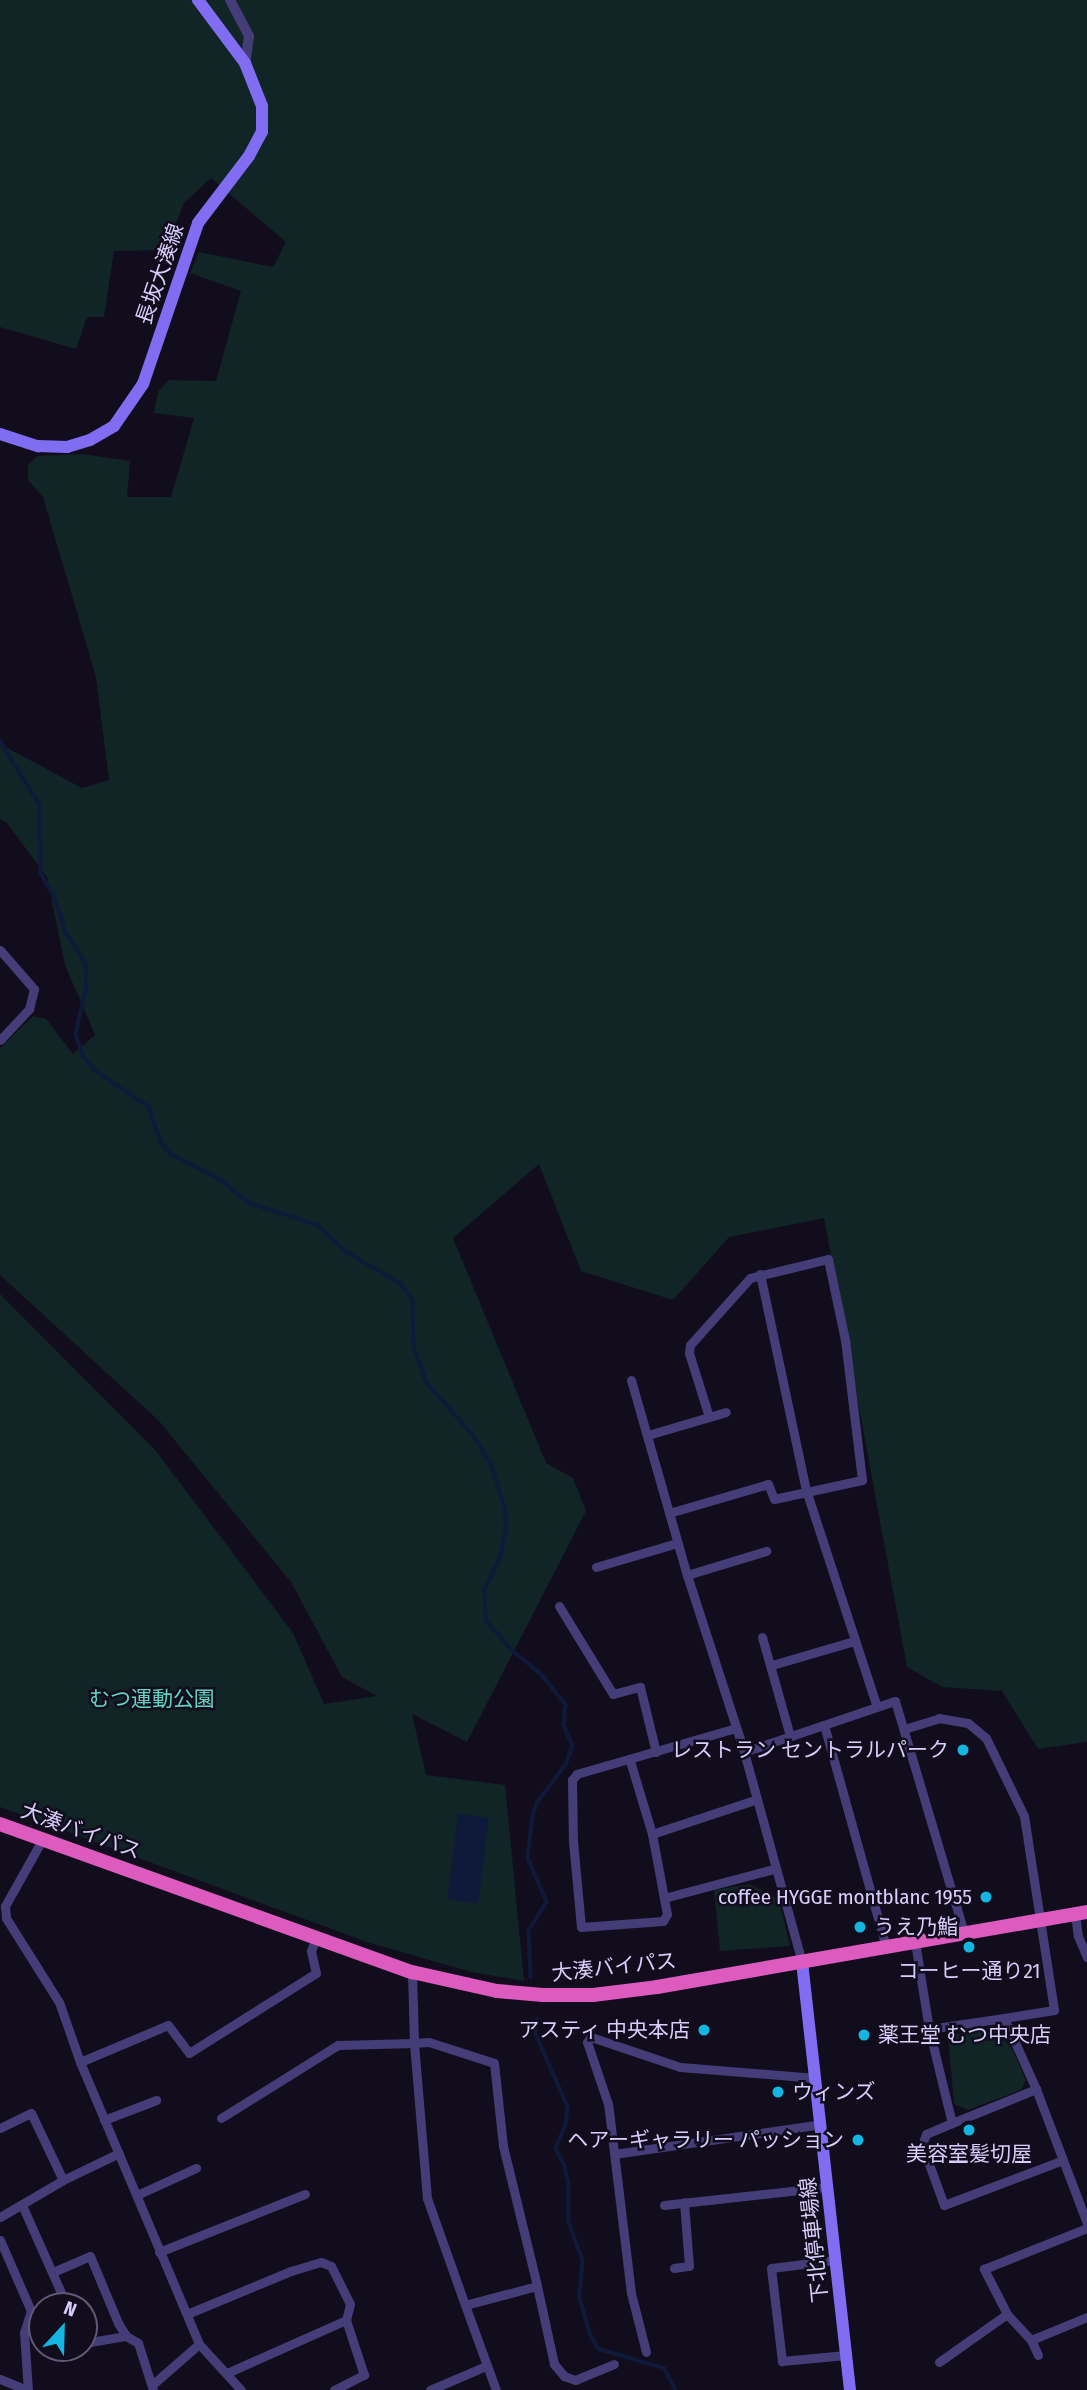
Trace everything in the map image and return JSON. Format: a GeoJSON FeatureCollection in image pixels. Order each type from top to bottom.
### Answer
{"type":"FeatureCollection","features":[{"type":"Feature","properties":{"kind":"highway","name":"大湊バイパス"},"geometry":{"type":"LineString","coordinates":[[0,1824],[412,1972],[497,1991],[593,1995],[802,1962],[1081,1912]]}},
{"type":"Feature","properties":{"kind":"main road","name":"長坂大湊線"},"geometry":{"type":"LineString","coordinates":[[0,434],[38,446],[67,447],[90,440],[114,426],[128,410],[143,384],[198,223],[249,156],[262,132],[262,106],[245,63],[198,0]]}},
{"type":"Feature","properties":{"kind":"main road","name":"下北停車場線"},"geometry":{"type":"LineString","coordinates":[[802,1962],[849,2390]]}},
{"type":"Feature","properties":{"kind":"street"},"geometry":{"type":"LineString","coordinates":[[230,0],[249,36],[245,63]]}},
{"type":"Feature","properties":{"kind":"street"},"geometry":{"type":"LineString","coordinates":[[0,950],[34,989],[29,1009],[0,1040]]}},
{"type":"Feature","properties":{"kind":"street"},"geometry":{"type":"LineString","coordinates":[[669,1513],[768,1484],[774,1499],[862,1480],[843,1327],[828,1259],[750,1278],[690,1345],[709,1417]]}},
{"type":"Feature","properties":{"kind":"street"},"geometry":{"type":"LineString","coordinates":[[760,1274],[806,1490],[877,1707]]}},
{"type":"Feature","properties":{"kind":"street"},"geometry":{"type":"LineString","coordinates":[[631,1380],[677,1543],[744,1752],[774,1869],[802,1962]]}},
{"type":"Feature","properties":{"kind":"street"},"geometry":{"type":"LineString","coordinates":[[648,1435],[726,1412]]}},
{"type":"Feature","properties":{"kind":"street"},"geometry":{"type":"LineString","coordinates":[[597,1567],[677,1543]]}},
{"type":"Feature","properties":{"kind":"street"},"geometry":{"type":"LineString","coordinates":[[687,1575],[766,1551]]}},
{"type":"Feature","properties":{"kind":"street"},"geometry":{"type":"LineString","coordinates":[[559,1606],[613,1694],[640,1687],[656,1752]]}},
{"type":"Feature","properties":{"kind":"street"},"geometry":{"type":"LineString","coordinates":[[762,1637],[790,1736]]}},
{"type":"Feature","properties":{"kind":"street"},"geometry":{"type":"LineString","coordinates":[[772,1665],[854,1641]]}},
{"type":"Feature","properties":{"kind":"street"},"geometry":{"type":"LineString","coordinates":[[744,1752],[895,1701],[964,1933]]}},
{"type":"Feature","properties":{"kind":"street"},"geometry":{"type":"LineString","coordinates":[[904,1729],[939,1718],[968,1723],[986,1738],[1024,1816],[1054,2010],[929,2029]]}},
{"type":"Feature","properties":{"kind":"street"},"geometry":{"type":"LineString","coordinates":[[824,1725],[886,1947]]}},
{"type":"Feature","properties":{"kind":"street"},"geometry":{"type":"LineString","coordinates":[[630,1761],[652,1834],[667,1914],[663,1922],[581,1927],[572,1780],[576,1774],[630,1761],[736,1728]]}},
{"type":"Feature","properties":{"kind":"street"},"geometry":{"type":"LineString","coordinates":[[652,1834],[755,1800]]}},
{"type":"Feature","properties":{"kind":"street"},"geometry":{"type":"LineString","coordinates":[[43,1840],[3,1905],[6,1918],[59,2002],[80,2063],[199,2344],[241,2390]]}},
{"type":"Feature","properties":{"kind":"street"},"geometry":{"type":"LineString","coordinates":[[664,1898],[774,1869]]}},
{"type":"Feature","properties":{"kind":"street"},"geometry":{"type":"LineString","coordinates":[[1081,1912],[1078,1936],[1087,1957]]}},
{"type":"Feature","properties":{"kind":"street"},"geometry":{"type":"LineString","coordinates":[[80,2063],[168,2025],[189,2053],[316,1973],[311,1951],[316,1937]]}},
{"type":"Feature","properties":{"kind":"street"},"geometry":{"type":"LineString","coordinates":[[915,1941],[929,2029],[952,2123]]}},
{"type":"Feature","properties":{"kind":"street"},"geometry":{"type":"LineString","coordinates":[[412,1972],[414,2043],[428,2198],[496,2390]]}},
{"type":"Feature","properties":{"kind":"street"},"geometry":{"type":"LineString","coordinates":[[1004,2018],[1036,2089],[1087,2223]]}},
{"type":"Feature","properties":{"kind":"street"},"geometry":{"type":"LineString","coordinates":[[646,2352],[631,2293],[608,2104],[587,2042],[591,2037],[680,2067],[816,2078]]}},
{"type":"Feature","properties":{"kind":"street"},"geometry":{"type":"LineString","coordinates":[[221,2118],[338,2045],[429,2042],[494,2063],[503,2146],[554,2364],[564,2376],[575,2380],[614,2364]]}},
{"type":"Feature","properties":{"kind":"street"},"geometry":{"type":"LineString","coordinates":[[1036,2089],[926,2134],[922,2145],[944,2205],[1063,2160]]}},
{"type":"Feature","properties":{"kind":"street"},"geometry":{"type":"LineString","coordinates":[[104,2120],[156,2100]]}},
{"type":"Feature","properties":{"kind":"street"},"geometry":{"type":"LineString","coordinates":[[0,2128],[31,2113],[63,2180]]}},
{"type":"Feature","properties":{"kind":"street"},"geometry":{"type":"LineString","coordinates":[[614,2154],[821,2124]]}},
{"type":"Feature","properties":{"kind":"street"},"geometry":{"type":"LineString","coordinates":[[0,2217],[63,2180],[119,2153]]}},
{"type":"Feature","properties":{"kind":"street"},"geometry":{"type":"LineString","coordinates":[[137,2196],[196,2168]]}},
{"type":"Feature","properties":{"kind":"street"},"geometry":{"type":"LineString","coordinates":[[664,2204],[828,2187]]}},
{"type":"Feature","properties":{"kind":"street"},"geometry":{"type":"LineString","coordinates":[[159,2252],[305,2194]]}},
{"type":"Feature","properties":{"kind":"street"},"geometry":{"type":"LineString","coordinates":[[674,2268],[689,2266],[684,2202]]}},
{"type":"Feature","properties":{"kind":"street"},"geometry":{"type":"LineString","coordinates":[[22,2205],[61,2292]]}},
{"type":"Feature","properties":{"kind":"street"},"geometry":{"type":"LineString","coordinates":[[1038,2355],[1031,2340],[1007,2314],[984,2269],[1087,2228]]}},
{"type":"Feature","properties":{"kind":"street"},"geometry":{"type":"LineString","coordinates":[[0,2241],[31,2311],[23,2332],[28,2390],[0,2379]]}},
{"type":"Feature","properties":{"kind":"street"},"geometry":{"type":"LineString","coordinates":[[53,2272],[90,2256],[126,2336],[138,2343],[152,2387],[199,2344]]}},
{"type":"Feature","properties":{"kind":"street"},"geometry":{"type":"LineString","coordinates":[[835,2260],[771,2268],[772,2282],[782,2361],[846,2356]]}},
{"type":"Feature","properties":{"kind":"street"},"geometry":{"type":"LineString","coordinates":[[187,2314],[321,2262],[331,2266],[350,2304],[346,2320],[365,2375],[334,2390]]}},
{"type":"Feature","properties":{"kind":"street"},"geometry":{"type":"LineString","coordinates":[[465,2305],[537,2286]]}},
{"type":"Feature","properties":{"kind":"street"},"geometry":{"type":"LineString","coordinates":[[939,2362],[1007,2314]]}},
{"type":"Feature","properties":{"kind":"street"},"geometry":{"type":"LineString","coordinates":[[1031,2340],[1087,2317]]}},
{"type":"Feature","properties":{"kind":"street"},"geometry":{"type":"LineString","coordinates":[[227,2373],[346,2320]]}},
{"type":"Feature","properties":{"kind":"street"},"geometry":{"type":"LineString","coordinates":[[98,2341],[126,2336]]}},
{"type":"Feature","properties":{"kind":"street"},"geometry":{"type":"LineString","coordinates":[[430,2390],[486,2366]]}},
{"type":"Feature","properties":{"kind":"green space","name":"むつ運動公園"},"geometry":{"type":"Polygon","coordinates":[[[0,0],[1087,0],[1087,1742],[1038,1749],[1002,1691],[942,1687],[907,1667],[824,1218],[729,1237],[673,1300],[581,1271],[539,1164],[453,1238],[546,1463],[573,1478],[586,1511],[467,1742],[412,1714],[426,1775],[505,1785],[524,1981],[471,1972],[367,1942],[0,1807],[0,1294],[156,1451],[293,1633],[324,1704],[377,1696],[342,1677],[291,1582],[159,1421],[0,1275],[0,1048],[33,1016],[46,1019],[73,1054],[95,1035],[65,965],[47,877],[7,823],[0,819],[0,744],[82,788],[109,780],[96,677],[43,497],[28,480],[28,465],[37,456],[82,454],[130,461],[127,497],[171,497],[194,418],[154,413],[158,392],[169,380],[216,381],[241,291],[190,273],[199,252],[273,267],[286,242],[211,178],[184,203],[165,250],[114,251],[104,317],[87,317],[76,349],[0,327],[0,0]]]}},
{"type":"Feature","properties":{"kind":"green space"},"geometry":{"type":"Polygon","coordinates":[[[750,1884],[779,1900],[790,1946],[720,1951],[714,1890],[750,1884]]]}},
{"type":"Feature","properties":{"kind":"green space"},"geometry":{"type":"Polygon","coordinates":[[[996,2026],[1003,2029],[1026,2080],[1021,2090],[968,2110],[954,2104],[948,2035],[996,2026]]]}},
{"type":"Feature","properties":{"kind":"water"},"geometry":{"type":"Polygon","coordinates":[[[458,1814],[489,1818],[478,1903],[448,1899],[458,1814]]]}},
{"type":"Feature","properties":{"kind":"waterway"},"geometry":{"type":"LineString","coordinates":[[0,741],[40,805],[41,873],[56,900],[66,932],[86,964],[87,987],[76,1034],[84,1057],[97,1072],[149,1107],[162,1144],[171,1154],[221,1180],[249,1203],[318,1225],[345,1251],[400,1283],[413,1300],[414,1347],[427,1383],[473,1435],[492,1466],[506,1512],[506,1532],[501,1556],[485,1590],[486,1620],[510,1648],[542,1675],[566,1705],[564,1725],[573,1746],[566,1765],[538,1802],[533,1816],[528,1858],[547,1902],[529,1931],[531,1977]]}},
{"type":"Feature","properties":{"kind":"waterway"},"geometry":{"type":"LineString","coordinates":[[538,2019],[536,2034],[568,2107],[566,2125],[556,2149],[565,2166],[569,2185],[569,2222],[583,2260],[580,2298],[590,2334],[599,2349],[664,2368],[676,2390]]}},
{"type":"Feature","properties":{"kind":"place","name":"レストラン セントラルパーク"},"geometry":{"type":"Point","coordinates":[963,1750]}},
{"type":"Feature","properties":{"kind":"place","name":"coffee HYGGE montblanc 1955"},"geometry":{"type":"Point","coordinates":[986,1897]}},
{"type":"Feature","properties":{"kind":"place","name":"うえ乃鮨"},"geometry":{"type":"Point","coordinates":[860,1927]}},
{"type":"Feature","properties":{"kind":"place","name":"コーヒー通り21"},"geometry":{"type":"Point","coordinates":[969,1947]}},
{"type":"Feature","properties":{"kind":"place","name":"アスティ 中央本店"},"geometry":{"type":"Point","coordinates":[704,2030]}},
{"type":"Feature","properties":{"kind":"place","name":"薬王堂 むつ中央店"},"geometry":{"type":"Point","coordinates":[864,2035]}},
{"type":"Feature","properties":{"kind":"place","name":"ウィンズ"},"geometry":{"type":"Point","coordinates":[778,2092]}},
{"type":"Feature","properties":{"kind":"place","name":"美容室髪切屋"},"geometry":{"type":"Point","coordinates":[969,2130]}},
{"type":"Feature","properties":{"kind":"place","name":"ヘアーギャラリー パッション"},"geometry":{"type":"Point","coordinates":[858,2140]}}]}
